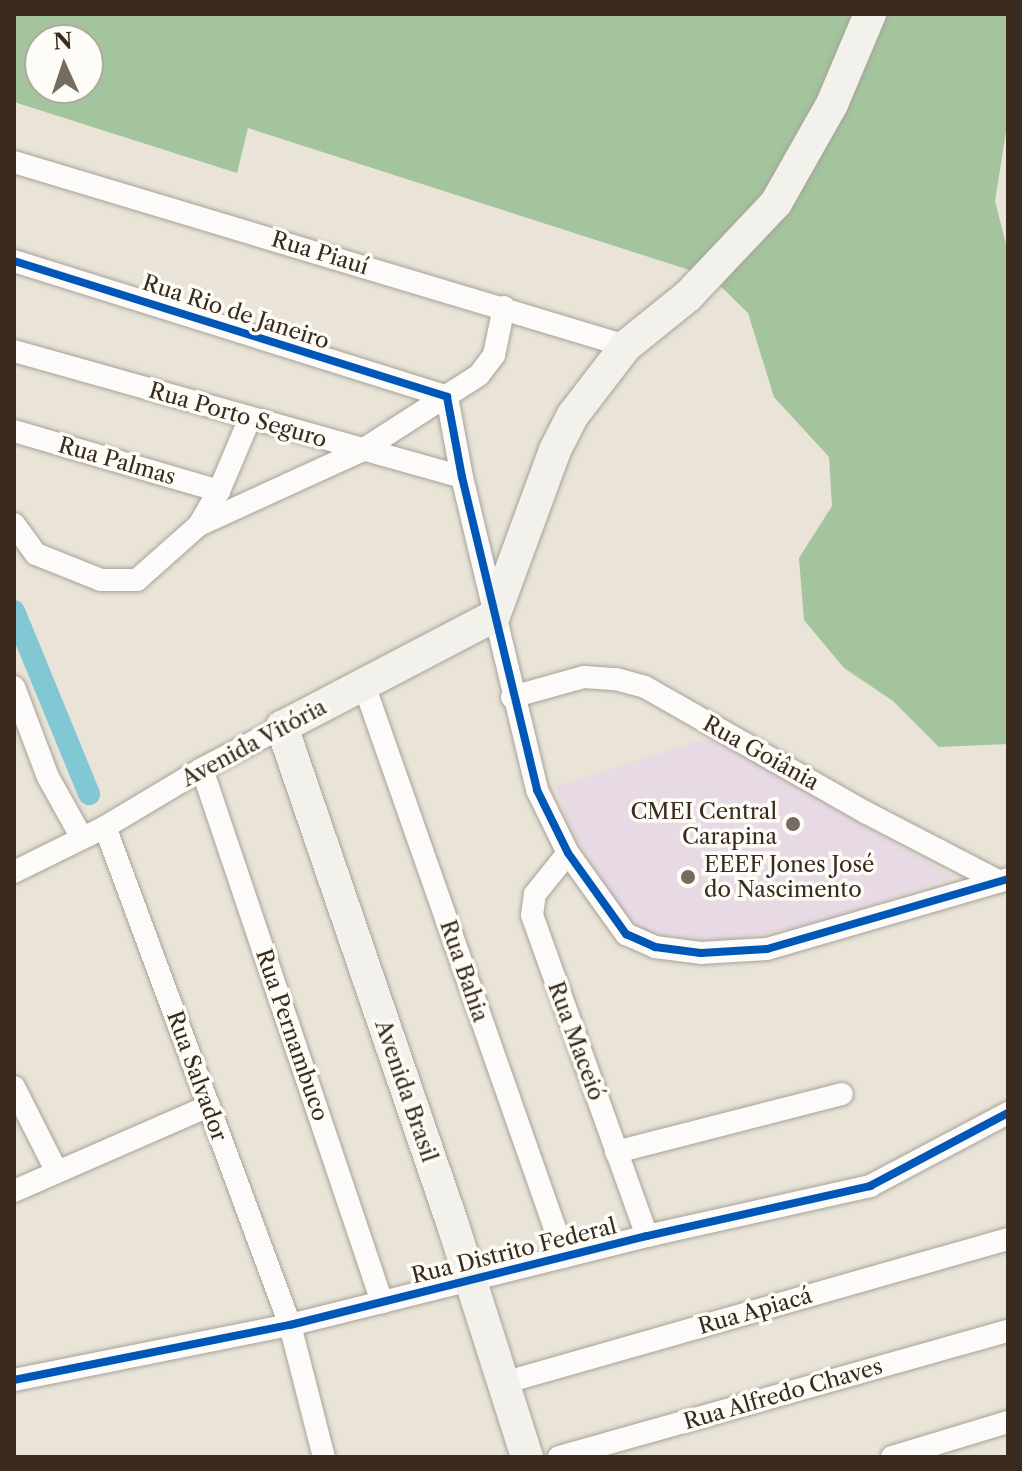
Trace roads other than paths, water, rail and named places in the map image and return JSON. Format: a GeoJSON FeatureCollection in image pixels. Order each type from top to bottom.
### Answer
{"type":"FeatureCollection","features":[{"type":"Feature","properties":{"kind":"street"},"geometry":{"type":"LineString","coordinates":[[494,616],[563,432],[626,346],[688,296],[776,203],[832,104],[870,14]]}},
{"type":"Feature","properties":{"kind":"street","name":"Rua Piauí"},"geometry":{"type":"LineString","coordinates":[[14,162],[626,346]]}},
{"type":"Feature","properties":{"kind":"street","name":"Rua Rio de Janeiro"},"geometry":{"type":"LineString","coordinates":[[14,261],[447,397]]}},
{"type":"Feature","properties":{"kind":"street"},"geometry":{"type":"LineString","coordinates":[[199,525],[361,451],[479,375],[494,355],[504,307]]}},
{"type":"Feature","properties":{"kind":"street","name":"Rua Porto Seguro"},"geometry":{"type":"LineString","coordinates":[[14,351],[462,477]]}},
{"type":"Feature","properties":{"kind":"street"},"geometry":{"type":"LineString","coordinates":[[447,397],[512,697],[537,790],[568,853],[626,934],[655,947],[701,953],[767,949],[1003,880]]}},
{"type":"Feature","properties":{"kind":"street"},"geometry":{"type":"LineString","coordinates":[[14,524],[36,554],[76,572],[122,583],[137,580],[199,525],[219,491],[250,418]]}},
{"type":"Feature","properties":{"kind":"street","name":"Rua Palmas"},"geometry":{"type":"LineString","coordinates":[[14,431],[219,491]]}},
{"type":"Feature","properties":{"kind":"street","name":"Avenida Vitória"},"geometry":{"type":"LineString","coordinates":[[14,872],[105,827],[202,769],[494,616]]}},
{"type":"Feature","properties":{"kind":"street","name":"Rua Goiânia"},"geometry":{"type":"LineString","coordinates":[[512,697],[584,677],[616,679],[645,687],[867,813],[1003,880]]}},
{"type":"Feature","properties":{"kind":"street","name":"Rua Bahia"},"geometry":{"type":"LineString","coordinates":[[364,685],[565,1257]]}},
{"type":"Feature","properties":{"kind":"street"},"geometry":{"type":"LineString","coordinates":[[14,687],[48,777],[82,838]]}},
{"type":"Feature","properties":{"kind":"street","name":"Avenida Brasil"},"geometry":{"type":"LineString","coordinates":[[282,727],[471,1281],[527,1457]]}},
{"type":"Feature","properties":{"kind":"street","name":"Rua Pernambuco"},"geometry":{"type":"LineString","coordinates":[[202,769],[382,1302]]}},
{"type":"Feature","properties":{"kind":"street","name":"Rua Salvador"},"geometry":{"type":"LineString","coordinates":[[105,827],[290,1325],[324,1457]]}},
{"type":"Feature","properties":{"kind":"street","name":"Rua Maceió"},"geometry":{"type":"LineString","coordinates":[[568,853],[535,894],[532,915],[647,1236]]}},
{"type":"Feature","properties":{"kind":"street"},"geometry":{"type":"LineString","coordinates":[[14,1087],[56,1170]]}},
{"type":"Feature","properties":{"kind":"street"},"geometry":{"type":"LineString","coordinates":[[616,1152],[842,1094]]}},
{"type":"Feature","properties":{"kind":"street"},"geometry":{"type":"LineString","coordinates":[[14,1191],[56,1170],[209,1106]]}},
{"type":"Feature","properties":{"kind":"street","name":"Rua Distrito Federal"},"geometry":{"type":"LineString","coordinates":[[14,1380],[290,1325],[647,1236],[870,1186],[1008,1113]]}},
{"type":"Feature","properties":{"kind":"street","name":"Rua Apiacá"},"geometry":{"type":"LineString","coordinates":[[503,1383],[1008,1239]]}},
{"type":"Feature","properties":{"kind":"street","name":"Rua Alfredo Chaves"},"geometry":{"type":"LineString","coordinates":[[559,1457],[1008,1331]]}},
{"type":"Feature","properties":{"kind":"street"},"geometry":{"type":"LineString","coordinates":[[892,1457],[1008,1422]]}},
{"type":"Feature","properties":{"kind":"waterway"},"geometry":{"type":"LineString","coordinates":[[14,611],[89,794]]}},
{"type":"Feature","properties":{"kind":"place","name":"CMEI Central Carapina"},"geometry":{"type":"Point","coordinates":[793,824]}},
{"type":"Feature","properties":{"kind":"place","name":"EEEF Jones José do Nascimento"},"geometry":{"type":"Point","coordinates":[688,877]}}]}
